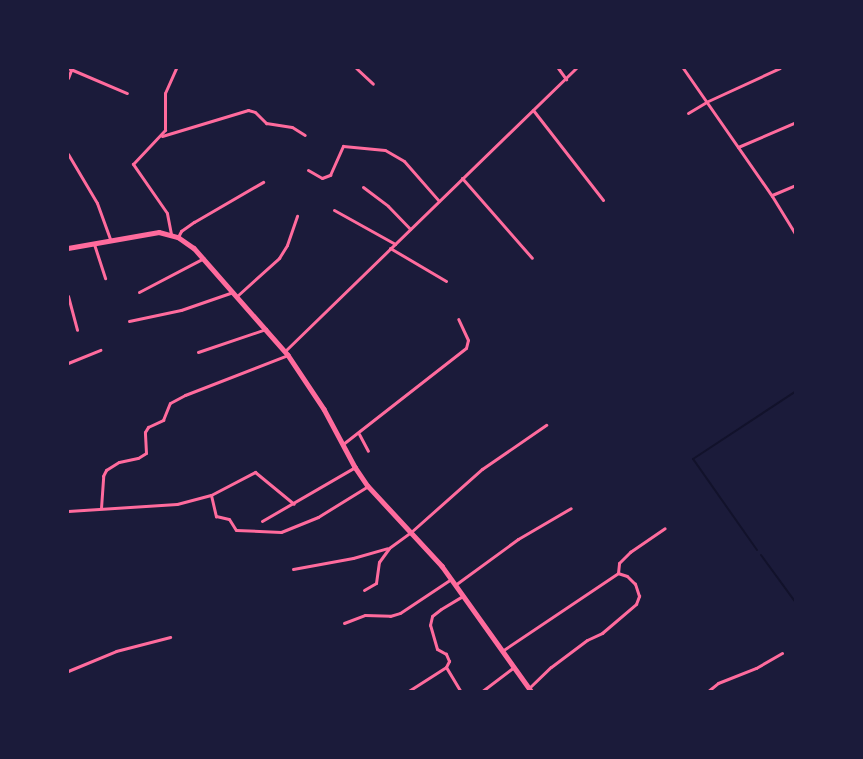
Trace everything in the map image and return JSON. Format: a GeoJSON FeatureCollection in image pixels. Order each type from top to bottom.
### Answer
{"type":"FeatureCollection","features":[{"type":"Feature","properties":{"kind":"street"},"geometry":{"type":"LineString","coordinates":[[162,136],[167,124],[165,93],[176,68]]}},
{"type":"Feature","properties":{"kind":"street"},"geometry":{"type":"LineString","coordinates":[[356,68],[373,84]]}},
{"type":"Feature","properties":{"kind":"street"},"geometry":{"type":"LineString","coordinates":[[558,68],[566,79]]}},
{"type":"Feature","properties":{"kind":"street"},"geometry":{"type":"LineString","coordinates":[[101,508],[106,470],[119,462],[138,458],[146,453],[146,432],[148,428],[164,420],[170,403],[184,395],[286,353],[390,248],[576,68]]}},
{"type":"Feature","properties":{"kind":"street"},"geometry":{"type":"LineString","coordinates":[[683,68],[772,196],[795,235]]}},
{"type":"Feature","properties":{"kind":"street"},"geometry":{"type":"LineString","coordinates":[[688,114],[706,102],[780,68]]}},
{"type":"Feature","properties":{"kind":"street"},"geometry":{"type":"LineString","coordinates":[[68,78],[69,69],[127,93]]}},
{"type":"Feature","properties":{"kind":"street"},"geometry":{"type":"LineString","coordinates":[[171,234],[167,213],[133,164],[137,157],[162,136],[248,110],[255,112],[266,123],[292,127],[305,135]]}},
{"type":"Feature","properties":{"kind":"street"},"geometry":{"type":"LineString","coordinates":[[533,111],[603,200]]}},
{"type":"Feature","properties":{"kind":"street"},"geometry":{"type":"LineString","coordinates":[[738,147],[795,122]]}},
{"type":"Feature","properties":{"kind":"street"},"geometry":{"type":"LineString","coordinates":[[308,170],[322,177],[330,176],[343,146],[384,150],[404,161],[439,201]]}},
{"type":"Feature","properties":{"kind":"street"},"geometry":{"type":"LineString","coordinates":[[68,154],[97,203],[110,239]]}},
{"type":"Feature","properties":{"kind":"street"},"geometry":{"type":"LineString","coordinates":[[462,178],[532,258]]}},
{"type":"Feature","properties":{"kind":"street"},"geometry":{"type":"LineString","coordinates":[[178,237],[181,231],[194,222],[263,182]]}},
{"type":"Feature","properties":{"kind":"street"},"geometry":{"type":"LineString","coordinates":[[772,196],[795,185]]}},
{"type":"Feature","properties":{"kind":"street"},"geometry":{"type":"LineString","coordinates":[[363,188],[388,206],[410,229]]}},
{"type":"Feature","properties":{"kind":"street"},"geometry":{"type":"LineString","coordinates":[[334,210],[395,244]]}},
{"type":"Feature","properties":{"kind":"street"},"geometry":{"type":"LineString","coordinates":[[237,296],[279,258],[287,245],[297,216]]}},
{"type":"Feature","properties":{"kind":"street"},"geometry":{"type":"LineString","coordinates":[[68,248],[146,232],[171,234],[178,237],[204,258],[286,353],[317,397],[354,467],[368,486],[451,579],[531,690],[551,667],[602,633],[636,604],[639,596],[635,584],[627,576],[618,573]]}},
{"type":"Feature","properties":{"kind":"street"},"geometry":{"type":"LineString","coordinates":[[94,243],[105,278]]}},
{"type":"Feature","properties":{"kind":"street"},"geometry":{"type":"LineString","coordinates":[[390,248],[446,281]]}},
{"type":"Feature","properties":{"kind":"street"},"geometry":{"type":"LineString","coordinates":[[139,292],[204,258]]}},
{"type":"Feature","properties":{"kind":"street"},"geometry":{"type":"LineString","coordinates":[[129,321],[181,310],[233,292]]}},
{"type":"Feature","properties":{"kind":"street"},"geometry":{"type":"LineString","coordinates":[[68,296],[77,330]]}},
{"type":"Feature","properties":{"kind":"street"},"geometry":{"type":"LineString","coordinates":[[343,444],[359,434],[444,363],[466,348],[468,340],[458,319]]}},
{"type":"Feature","properties":{"kind":"street"},"geometry":{"type":"LineString","coordinates":[[198,352],[266,329]]}},
{"type":"Feature","properties":{"kind":"street"},"geometry":{"type":"LineString","coordinates":[[68,363],[102,350]]}},
{"type":"Feature","properties":{"kind":"street"},"geometry":{"type":"LineString","coordinates":[[364,590],[376,583],[379,562],[389,548],[411,532],[482,470],[546,425]]}},
{"type":"Feature","properties":{"kind":"street"},"geometry":{"type":"LineString","coordinates":[[359,434],[368,451]]}},
{"type":"Feature","properties":{"kind":"street"},"geometry":{"type":"LineString","coordinates":[[262,521],[354,467]]}},
{"type":"Feature","properties":{"kind":"street"},"geometry":{"type":"LineString","coordinates":[[68,511],[177,504],[211,495],[255,472],[259,473],[283,498],[294,504]]}},
{"type":"Feature","properties":{"kind":"street"},"geometry":{"type":"LineString","coordinates":[[211,495],[216,516],[229,519],[236,530],[281,532],[318,517],[368,486]]}},
{"type":"Feature","properties":{"kind":"street"},"geometry":{"type":"LineString","coordinates":[[455,585],[518,539],[570,508]]}},
{"type":"Feature","properties":{"kind":"street"},"geometry":{"type":"LineString","coordinates":[[618,573],[619,563],[665,528]]}},
{"type":"Feature","properties":{"kind":"street"},"geometry":{"type":"LineString","coordinates":[[293,569],[353,558],[389,548]]}},
{"type":"Feature","properties":{"kind":"street"},"geometry":{"type":"LineString","coordinates":[[502,651],[618,573]]}},
{"type":"Feature","properties":{"kind":"street"},"geometry":{"type":"LineString","coordinates":[[344,623],[365,615],[390,616],[400,613],[451,579]]}},
{"type":"Feature","properties":{"kind":"street"},"geometry":{"type":"LineString","coordinates":[[461,692],[446,667],[447,657],[437,649],[430,630],[432,616],[463,596]]}},
{"type":"Feature","properties":{"kind":"street"},"geometry":{"type":"LineString","coordinates":[[68,671],[116,651],[170,637]]}},
{"type":"Feature","properties":{"kind":"street"},"geometry":{"type":"LineString","coordinates":[[707,692],[727,679],[765,664],[782,652]]}},
{"type":"Feature","properties":{"kind":"street"},"geometry":{"type":"LineString","coordinates":[[407,692],[446,667]]}},
{"type":"Feature","properties":{"kind":"street"},"geometry":{"type":"LineString","coordinates":[[481,692],[514,667]]}},
{"type":"Feature","properties":{"kind":"waterway"},"geometry":{"type":"LineString","coordinates":[[757,550],[693,459],[796,391]]}},
{"type":"Feature","properties":{"kind":"waterway"},"geometry":{"type":"LineString","coordinates":[[761,555],[796,603]]}}]}
